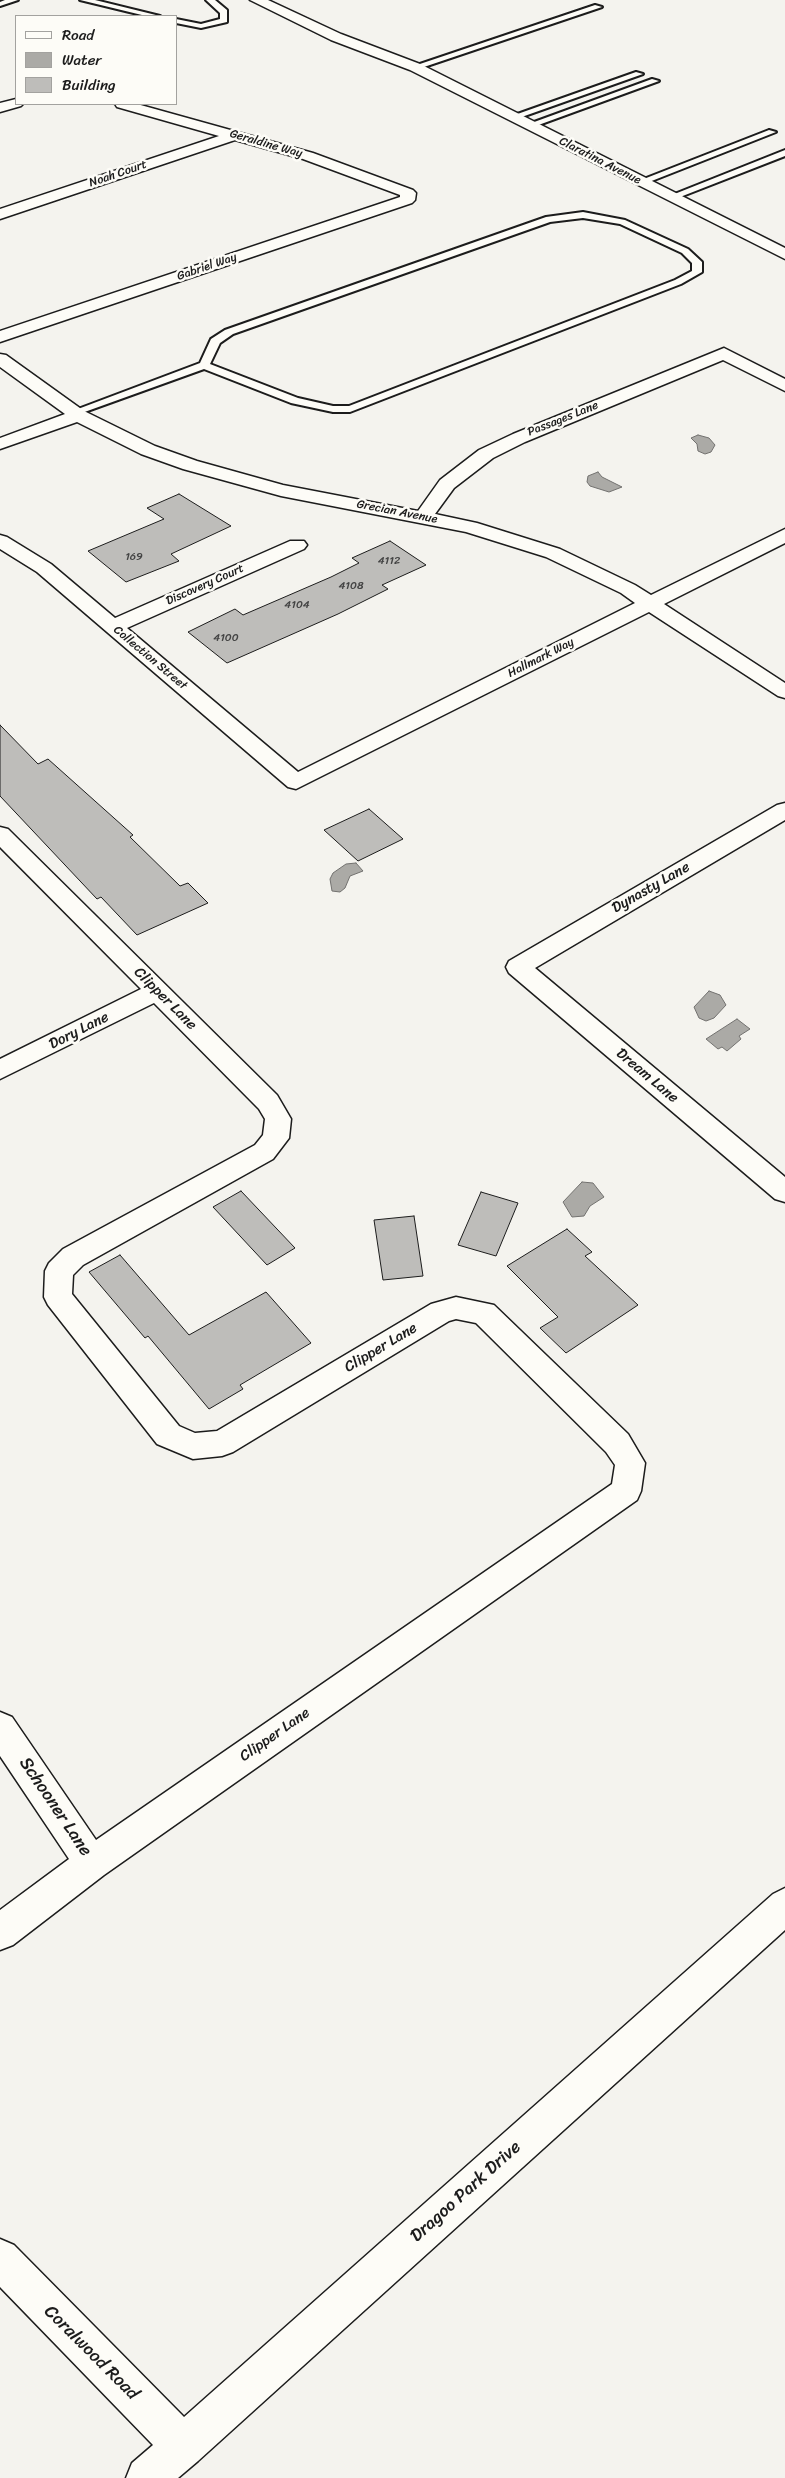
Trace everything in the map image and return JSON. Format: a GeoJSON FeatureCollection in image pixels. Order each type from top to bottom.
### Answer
{"type":"FeatureCollection","features":[{"type":"Feature","properties":{"kind":"street","name":"Claratina Avenue"},"geometry":{"type":"LineString","coordinates":[[257,0],[336,37],[415,68],[785,254]]}},
{"type":"Feature","properties":{"kind":"street","name":"Claratina Avenue"},"geometry":{"type":"LineString","coordinates":[[351,28],[415,68]]}},
{"type":"Feature","properties":{"kind":"street"},"geometry":{"type":"LineString","coordinates":[[0,108],[15,103]]}},
{"type":"Feature","properties":{"kind":"street","name":"Geraldine Way"},"geometry":{"type":"LineString","coordinates":[[126,105],[308,156],[408,193]]}},
{"type":"Feature","properties":{"kind":"street","name":"Noah Court"},"geometry":{"type":"LineString","coordinates":[[0,214],[235,135]]}},
{"type":"Feature","properties":{"kind":"street","name":"Gabriel Way"},"geometry":{"type":"LineString","coordinates":[[0,337],[407,200],[408,193]]}},
{"type":"Feature","properties":{"kind":"street","name":"Passages Lane"},"geometry":{"type":"LineString","coordinates":[[424,517],[448,484],[486,454],[519,438],[724,353],[785,386]]}},
{"type":"Feature","properties":{"kind":"street","name":"Grecian Avenue"},"geometry":{"type":"LineString","coordinates":[[0,358],[76,413],[148,450],[225,476],[281,490],[424,517],[512,539],[553,553],[591,570],[650,603],[785,692]]}},
{"type":"Feature","properties":{"kind":"street"},"geometry":{"type":"LineString","coordinates":[[0,444],[76,413]]}},
{"type":"Feature","properties":{"kind":"street","name":"Hallmark Way"},"geometry":{"type":"LineString","coordinates":[[296,782],[785,535]]}},
{"type":"Feature","properties":{"kind":"street","name":"Collection Street"},"geometry":{"type":"LineString","coordinates":[[0,541],[44,568],[296,782]]}},
{"type":"Feature","properties":{"kind":"street","name":"Discovery Court"},"geometry":{"type":"LineString","coordinates":[[113,626],[296,545]]}},
{"type":"Feature","properties":{"kind":"street","name":"Dynasty Lane"},"geometry":{"type":"LineString","coordinates":[[518,967],[785,810]]}},
{"type":"Feature","properties":{"kind":"street","name":"Clipper Lane"},"geometry":{"type":"LineString","coordinates":[[0,834],[268,1102],[278,1119],[276,1138],[264,1152],[73,1257],[59,1271],[58,1297],[168,1435],[193,1446],[222,1443],[441,1312],[456,1308],[484,1312],[618,1443],[630,1462],[626,1491],[92,1862],[0,1932]]}},
{"type":"Feature","properties":{"kind":"street","name":"Dream Lane"},"geometry":{"type":"LineString","coordinates":[[518,967],[782,1185]]}},
{"type":"Feature","properties":{"kind":"street","name":"Dory Lane"},"geometry":{"type":"LineString","coordinates":[[0,1070],[158,991]]}},
{"type":"Feature","properties":{"kind":"street","name":"Schooner Lane"},"geometry":{"type":"LineString","coordinates":[[0,1728],[92,1862]]}},
{"type":"Feature","properties":{"kind":"street","name":"Dragoo Park Drive"},"geometry":{"type":"LineString","coordinates":[[147,2478],[785,1906]]}},
{"type":"Feature","properties":{"kind":"street","name":"Coralwood Road"},"geometry":{"type":"LineString","coordinates":[[0,2259],[183,2446]]}},
{"type":"Feature","properties":{"kind":"lane"},"geometry":{"type":"LineString","coordinates":[[0,4],[14,0]]}},
{"type":"Feature","properties":{"kind":"lane"},"geometry":{"type":"LineString","coordinates":[[84,0],[152,15]]}},
{"type":"Feature","properties":{"kind":"lane"},"geometry":{"type":"LineString","coordinates":[[178,21],[201,26],[224,20],[224,12],[210,0]]}},
{"type":"Feature","properties":{"kind":"lane"},"geometry":{"type":"LineString","coordinates":[[415,68],[598,7]]}},
{"type":"Feature","properties":{"kind":"lane"},"geometry":{"type":"LineString","coordinates":[[513,117],[638,74]]}},
{"type":"Feature","properties":{"kind":"lane"},"geometry":{"type":"LineString","coordinates":[[530,125],[655,81]]}},
{"type":"Feature","properties":{"kind":"lane"},"geometry":{"type":"LineString","coordinates":[[641,182],[772,132]]}},
{"type":"Feature","properties":{"kind":"lane"},"geometry":{"type":"LineString","coordinates":[[672,198],[785,152]]}},
{"type":"Feature","properties":{"kind":"lane"},"geometry":{"type":"LineString","coordinates":[[76,413],[204,366],[209,359],[215,341],[230,332],[549,219],[583,215],[622,222],[686,251],[697,262],[697,272],[678,282],[350,409],[333,409],[296,400],[204,366]]}},
{"type":"Feature","properties":{"kind":"water"},"geometry":{"type":"Polygon","coordinates":[[[698,435],[709,438],[715,445],[711,452],[705,454],[698,451],[697,444],[691,438],[698,435]]]}},
{"type":"Feature","properties":{"kind":"water"},"geometry":{"type":"Polygon","coordinates":[[[598,472],[602,477],[622,487],[609,492],[590,486],[587,482],[588,476],[598,472]]]}},
{"type":"Feature","properties":{"kind":"water"},"geometry":{"type":"Polygon","coordinates":[[[356,863],[363,871],[350,876],[345,888],[340,892],[332,891],[330,879],[333,873],[346,864],[356,863]]]}},
{"type":"Feature","properties":{"kind":"water"},"geometry":{"type":"Polygon","coordinates":[[[709,991],[720,995],[726,1005],[714,1018],[706,1021],[699,1018],[694,1007],[709,991]]]}},
{"type":"Feature","properties":{"kind":"water"},"geometry":{"type":"Polygon","coordinates":[[[737,1019],[750,1029],[739,1036],[741,1039],[727,1051],[722,1047],[718,1049],[706,1039],[737,1019]]]}},
{"type":"Feature","properties":{"kind":"water"},"geometry":{"type":"Polygon","coordinates":[[[582,1182],[593,1183],[604,1197],[590,1206],[584,1216],[572,1217],[563,1202],[582,1182]]]}},
{"type":"Feature","properties":{"kind":"building"},"geometry":{"type":"Polygon","coordinates":[[[179,494],[231,526],[171,554],[179,561],[126,582],[88,551],[164,519],[147,508],[179,494]]]}},
{"type":"Feature","properties":{"kind":"building"},"geometry":{"type":"Polygon","coordinates":[[[390,541],[426,565],[382,585],[388,589],[338,614],[227,663],[188,632],[235,609],[243,615],[331,577],[359,563],[352,558],[390,541]]]}},
{"type":"Feature","properties":{"kind":"building"},"geometry":{"type":"Polygon","coordinates":[[[0,725],[38,764],[48,759],[133,835],[130,837],[180,886],[188,883],[208,903],[137,935],[101,897],[97,899],[0,796],[0,725]]]}},
{"type":"Feature","properties":{"kind":"building"},"geometry":{"type":"Polygon","coordinates":[[[369,809],[403,839],[358,861],[324,830],[369,809]]]}},
{"type":"Feature","properties":{"kind":"building"},"geometry":{"type":"Polygon","coordinates":[[[241,1191],[295,1248],[267,1265],[213,1207],[241,1191]]]}},
{"type":"Feature","properties":{"kind":"building"},"geometry":{"type":"Polygon","coordinates":[[[481,1192],[518,1203],[496,1256],[458,1245],[481,1192]]]}},
{"type":"Feature","properties":{"kind":"building"},"geometry":{"type":"Polygon","coordinates":[[[414,1216],[423,1276],[383,1280],[374,1220],[414,1216]]]}},
{"type":"Feature","properties":{"kind":"building"},"geometry":{"type":"Polygon","coordinates":[[[567,1229],[592,1252],[585,1256],[638,1305],[566,1353],[540,1328],[558,1317],[507,1266],[567,1229]]]}},
{"type":"Feature","properties":{"kind":"building"},"geometry":{"type":"Polygon","coordinates":[[[120,1255],[189,1335],[266,1292],[311,1343],[240,1385],[243,1389],[209,1409],[148,1336],[145,1338],[89,1272],[120,1255]]]}}]}
